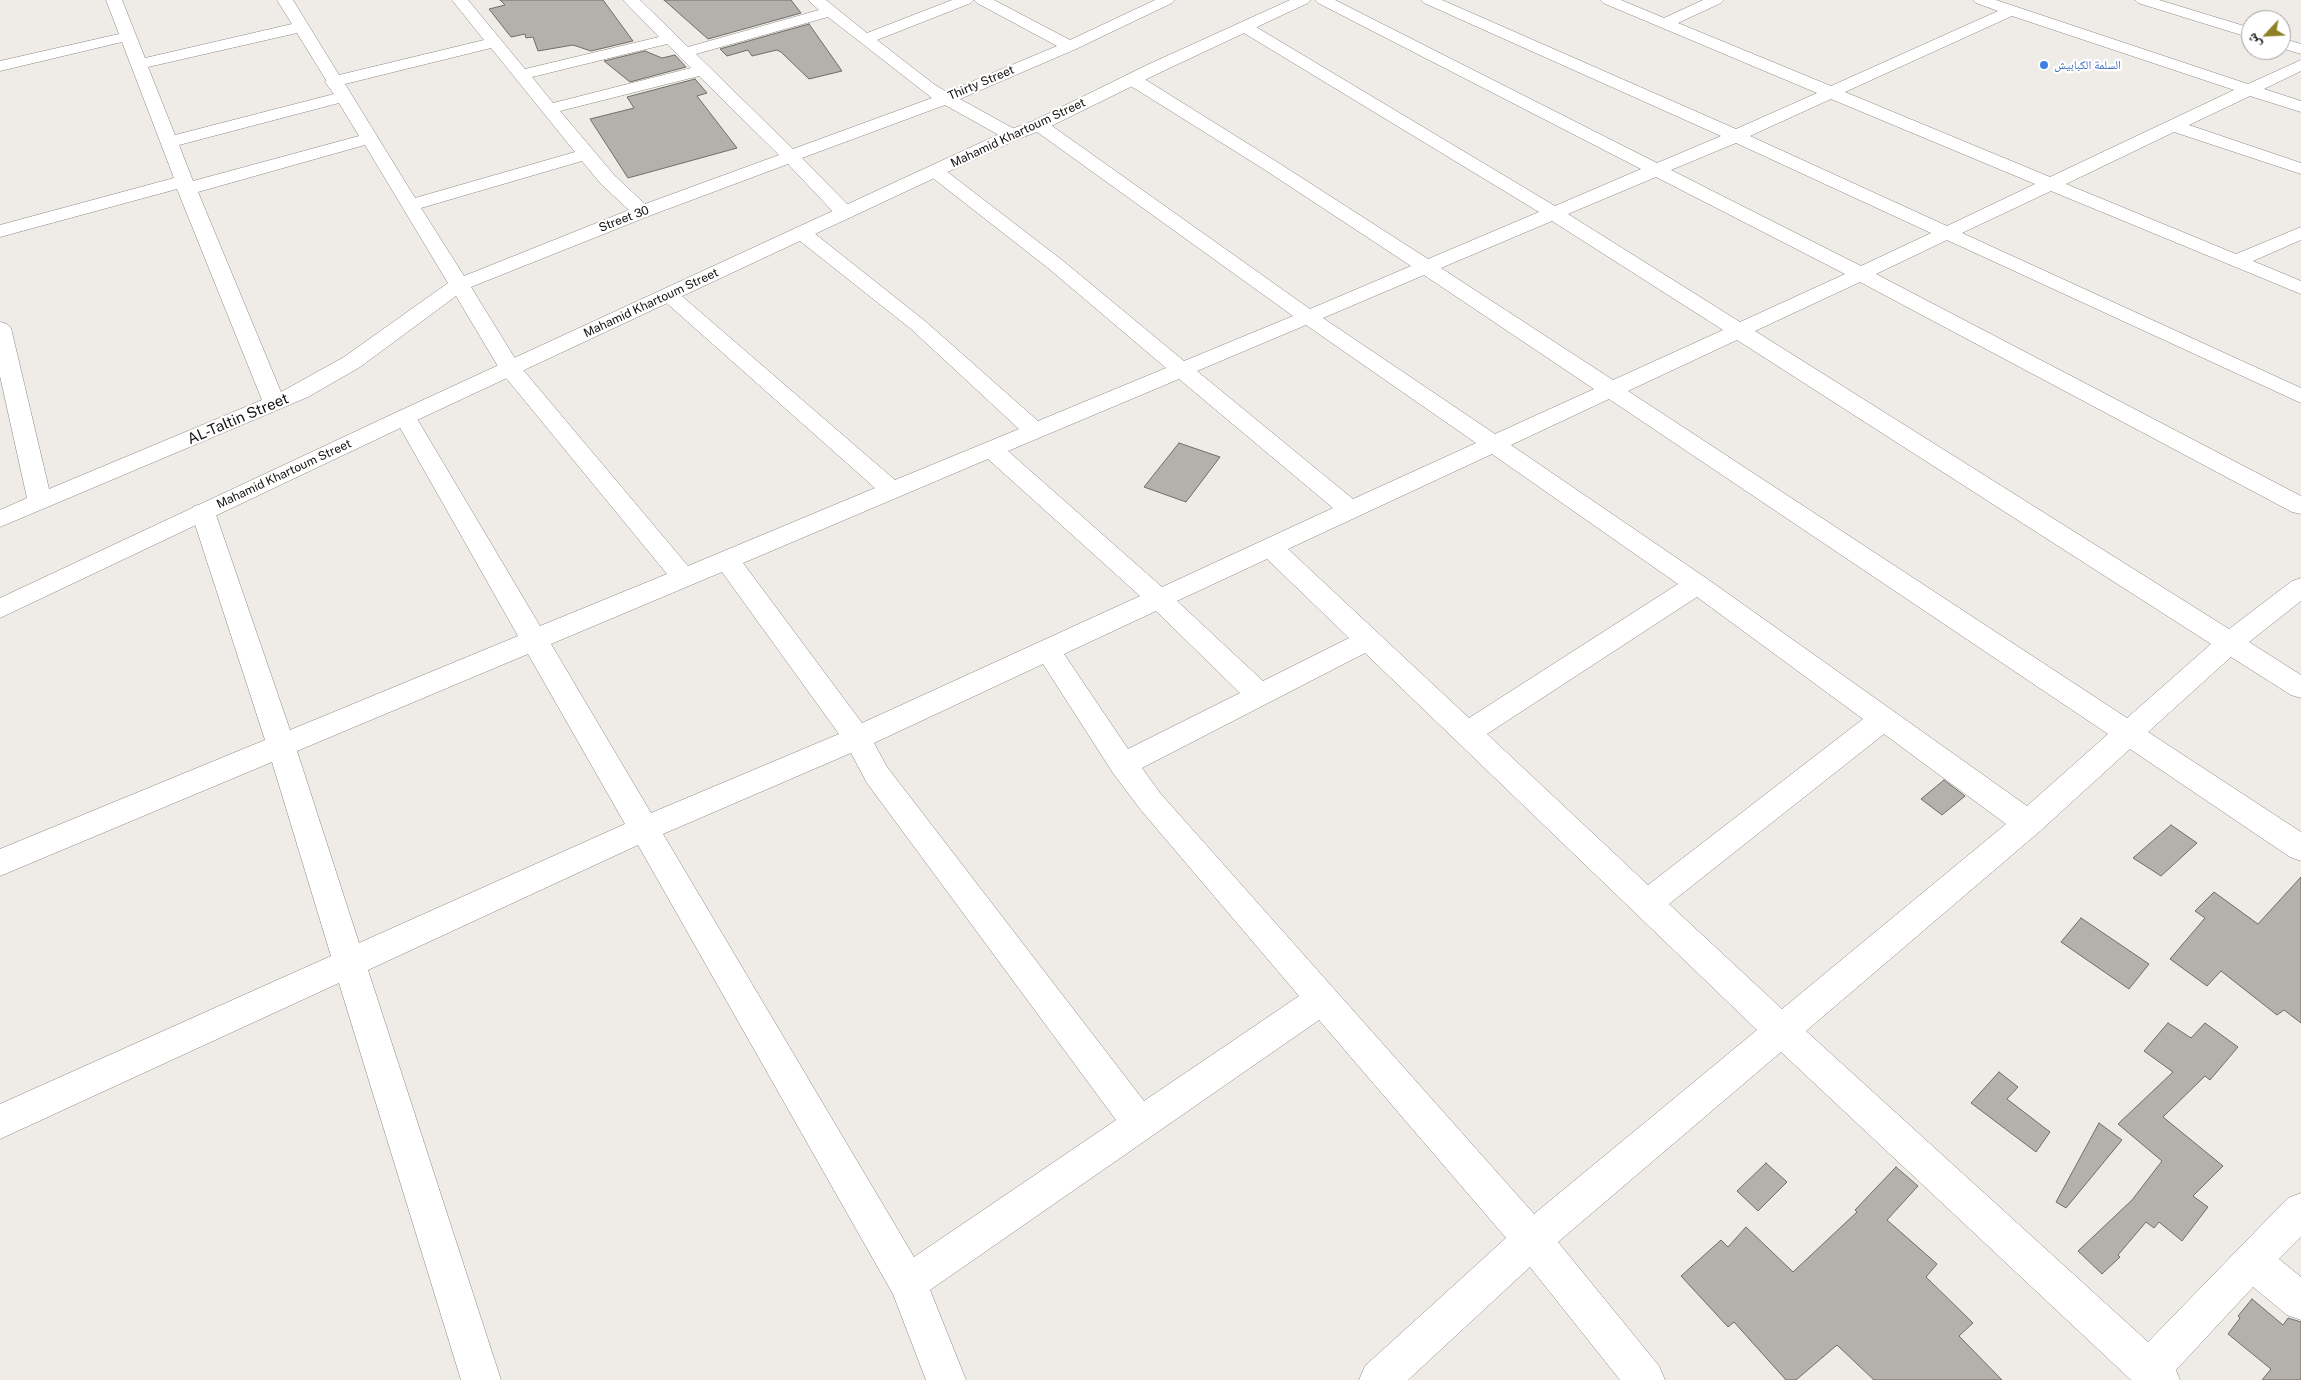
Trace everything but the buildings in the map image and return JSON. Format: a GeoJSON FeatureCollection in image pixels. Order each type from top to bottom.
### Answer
{"type":"FeatureCollection","features":[{"type":"Feature","properties":{"kind":"street"},"geometry":{"type":"LineString","coordinates":[[114,0],[185,185],[274,403]]}},
{"type":"Feature","properties":{"kind":"street"},"geometry":{"type":"LineString","coordinates":[[285,0],[368,139],[510,368],[684,578]]}},
{"type":"Feature","properties":{"kind":"street"},"geometry":{"type":"LineString","coordinates":[[460,0],[608,180],[642,212]]}},
{"type":"Feature","properties":{"kind":"street"},"geometry":{"type":"LineString","coordinates":[[631,0],[792,158],[845,213]]}},
{"type":"Feature","properties":{"kind":"street"},"geometry":{"type":"LineString","coordinates":[[816,0],[945,99],[1012,135]]}},
{"type":"Feature","properties":{"kind":"street"},"geometry":{"type":"LineString","coordinates":[[865,39],[966,0]]}},
{"type":"Feature","properties":{"kind":"street"},"geometry":{"type":"LineString","coordinates":[[982,0],[1070,46]]}},
{"type":"Feature","properties":{"kind":"street","name":"Thirty Street"},"geometry":{"type":"LineString","coordinates":[[792,158],[945,99],[1070,46],[1167,0]]}},
{"type":"Feature","properties":{"kind":"street","name":"Mahamid Khartoum Street"},"geometry":{"type":"LineString","coordinates":[[0,609],[405,417],[1012,135],[1038,125],[1132,79],[1303,0]]}},
{"type":"Feature","properties":{"kind":"street"},"geometry":{"type":"LineString","coordinates":[[1323,0],[1859,273],[2301,506]]}},
{"type":"Feature","properties":{"kind":"street"},"geometry":{"type":"LineString","coordinates":[[1429,0],[1736,136],[2301,396]]}},
{"type":"Feature","properties":{"kind":"street"},"geometry":{"type":"LineString","coordinates":[[1608,0],[1832,91],[2301,288]]}},
{"type":"Feature","properties":{"kind":"street"},"geometry":{"type":"LineString","coordinates":[[1666,23],[1716,0]]}},
{"type":"Feature","properties":{"kind":"street"},"geometry":{"type":"LineString","coordinates":[[2143,0],[2241,31]]}},
{"type":"Feature","properties":{"kind":"street"},"geometry":{"type":"LineString","coordinates":[[0,863],[1308,317],[1736,136],[1832,91],[1997,4],[2301,107]]}},
{"type":"Feature","properties":{"kind":"street"},"geometry":{"type":"LineString","coordinates":[[683,53],[830,12]]}},
{"type":"Feature","properties":{"kind":"street"},"geometry":{"type":"LineString","coordinates":[[139,64],[301,27]]}},
{"type":"Feature","properties":{"kind":"street"},"geometry":{"type":"LineString","coordinates":[[1245,27],[1382,108],[1552,213],[2301,688]]}},
{"type":"Feature","properties":{"kind":"street"},"geometry":{"type":"LineString","coordinates":[[0,66],[129,36]]}},
{"type":"Feature","properties":{"kind":"street"},"geometry":{"type":"LineString","coordinates":[[522,76],[670,39]]}},
{"type":"Feature","properties":{"kind":"street"},"geometry":{"type":"LineString","coordinates":[[168,142],[494,42]]}},
{"type":"Feature","properties":{"kind":"street"},"geometry":{"type":"LineString","coordinates":[[0,1122],[644,829],[857,738],[1737,331],[2301,65]]}},
{"type":"Feature","properties":{"kind":"street"},"geometry":{"type":"LineString","coordinates":[[549,109],[701,70]]}},
{"type":"Feature","properties":{"kind":"street"},"geometry":{"type":"LineString","coordinates":[[1132,79],[1268,164],[1426,267],[2301,848]]}},
{"type":"Feature","properties":{"kind":"street"},"geometry":{"type":"LineString","coordinates":[[1038,125],[1308,317],[1697,584],[2028,823]]}},
{"type":"Feature","properties":{"kind":"street"},"geometry":{"type":"LineString","coordinates":[[2172,125],[2301,169]]}},
{"type":"Feature","properties":{"kind":"street"},"geometry":{"type":"LineString","coordinates":[[0,231],[368,139]]}},
{"type":"Feature","properties":{"kind":"street"},"geometry":{"type":"LineString","coordinates":[[410,205],[586,154]]}},
{"type":"Feature","properties":{"kind":"street","name":"Street 30"},"geometry":{"type":"LineString","coordinates":[[458,285],[642,212],[792,158]]}},
{"type":"Feature","properties":{"kind":"street"},"geometry":{"type":"LineString","coordinates":[[935,171],[1055,264],[1350,510]]}},
{"type":"Feature","properties":{"kind":"street"},"geometry":{"type":"LineString","coordinates":[[802,233],[918,325],[1034,430]]}},
{"type":"Feature","properties":{"kind":"street"},"geometry":{"type":"LineString","coordinates":[[2237,262],[2301,233]]}},
{"type":"Feature","properties":{"kind":"street","name":"AL-Taltin Street"},"geometry":{"type":"LineString","coordinates":[[0,519],[300,392],[352,362],[458,285]]}},
{"type":"Feature","properties":{"kind":"street"},"geometry":{"type":"LineString","coordinates":[[669,295],[892,490]]}},
{"type":"Feature","properties":{"kind":"street"},"geometry":{"type":"LineString","coordinates":[[0,328],[40,502]]}},
{"type":"Feature","properties":{"kind":"street"},"geometry":{"type":"LineString","coordinates":[[405,417],[908,1284],[946,1380]]}},
{"type":"Feature","properties":{"kind":"street"},"geometry":{"type":"LineString","coordinates":[[991,448],[1158,598],[1260,695]]}},
{"type":"Feature","properties":{"kind":"street"},"geometry":{"type":"LineString","coordinates":[[203,512],[281,746],[481,1380]]}},
{"type":"Feature","properties":{"kind":"street"},"geometry":{"type":"LineString","coordinates":[[1269,546],[1648,902],[1782,1031],[2155,1375],[2251,1260],[2301,1211]]}},
{"type":"Feature","properties":{"kind":"street"},"geometry":{"type":"LineString","coordinates":[[727,560],[830,698],[857,738],[876,775],[1139,1123]]}},
{"type":"Feature","properties":{"kind":"street"},"geometry":{"type":"LineString","coordinates":[[1467,733],[1697,584]]}},
{"type":"Feature","properties":{"kind":"street"},"geometry":{"type":"LineString","coordinates":[[1379,1380],[1532,1240],[2028,823],[2230,642],[2301,587]]}},
{"type":"Feature","properties":{"kind":"street"},"geometry":{"type":"LineString","coordinates":[[1123,765],[1368,640]]}},
{"type":"Feature","properties":{"kind":"street"},"geometry":{"type":"LineString","coordinates":[[1047,649],[1123,765],[1150,801],[1321,1000],[1532,1240],[1645,1380]]}},
{"type":"Feature","properties":{"kind":"street"},"geometry":{"type":"LineString","coordinates":[[1648,902],[1884,718]]}},
{"type":"Feature","properties":{"kind":"street"},"geometry":{"type":"LineString","coordinates":[[908,1284],[1139,1123],[1321,1000]]}},
{"type":"Feature","properties":{"kind":"street"},"geometry":{"type":"LineString","coordinates":[[2251,1260],[2301,1301]]}},
{"type":"Feature","properties":{"kind":"place","name":"السلمة الكبابيش"},"geometry":{"type":"Point","coordinates":[2044,65]}}]}
